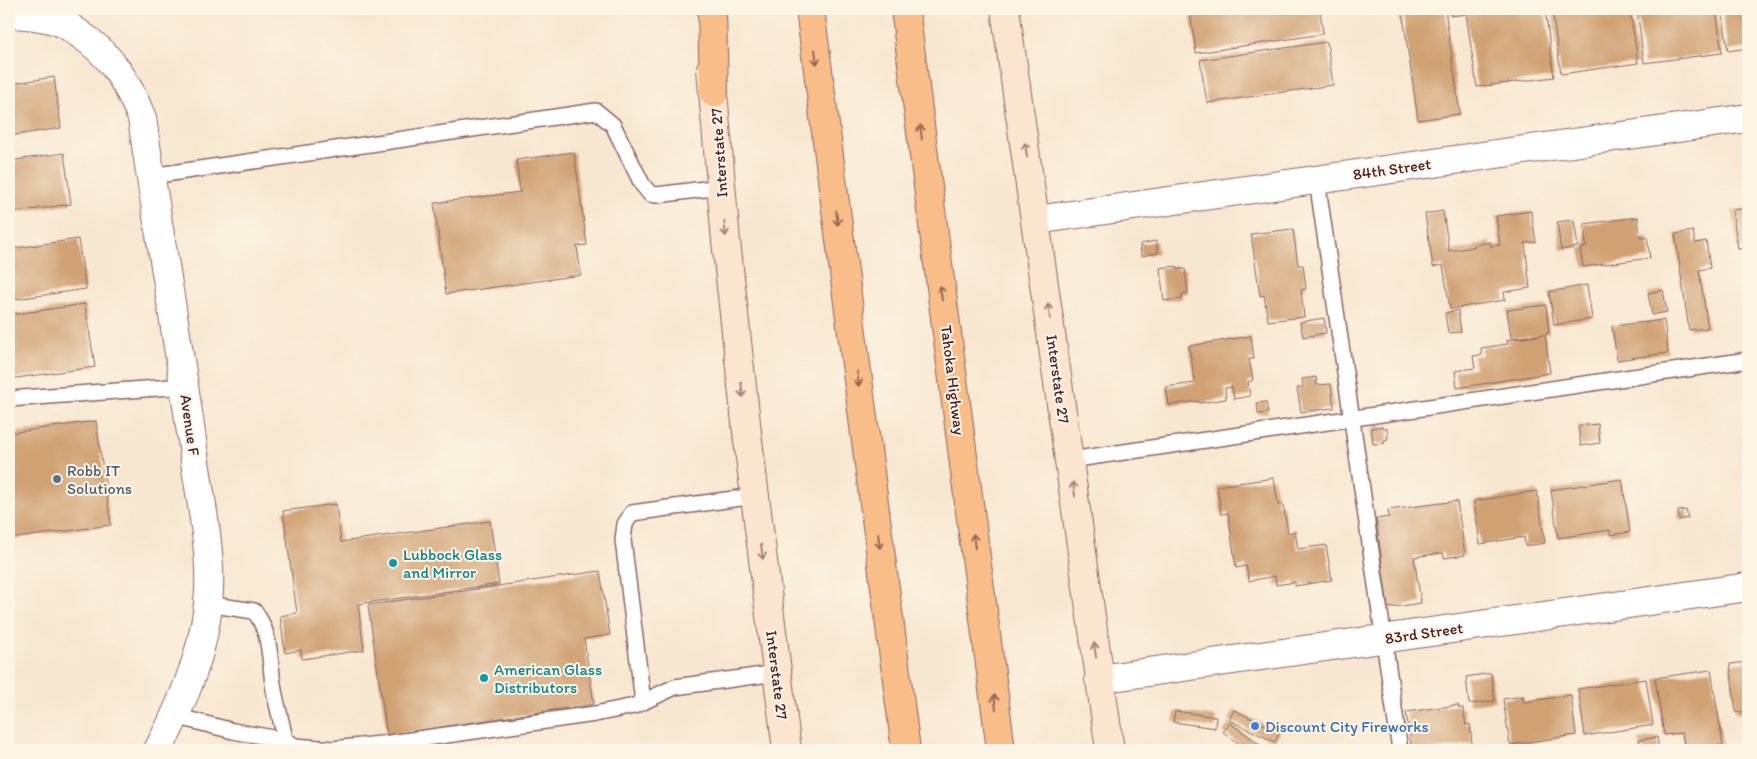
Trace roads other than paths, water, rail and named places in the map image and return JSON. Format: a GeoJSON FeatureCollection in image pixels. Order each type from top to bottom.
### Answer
{"type":"FeatureCollection","features":[{"type":"Feature","properties":{"kind":"highway"},"geometry":{"type":"LineString","coordinates":[[712,9],[714,93]]}},
{"type":"Feature","properties":{"kind":"highway"},"geometry":{"type":"LineString","coordinates":[[810,9],[906,750]]}},
{"type":"Feature","properties":{"kind":"highway","name":"Tahoka Highway"},"geometry":{"type":"LineString","coordinates":[[905,9],[1001,750]]}},
{"type":"Feature","properties":{"kind":"main road"},"geometry":{"type":"LineString","coordinates":[[704,9],[714,93]]}},
{"type":"Feature","properties":{"kind":"main road","name":"Interstate 27"},"geometry":{"type":"LineString","coordinates":[[1010,10],[1036,220],[1110,750]]}},
{"type":"Feature","properties":{"kind":"main road","name":"Interstate 27"},"geometry":{"type":"LineString","coordinates":[[714,93],[726,241],[755,496],[787,750]]}},
{"type":"Feature","properties":{"kind":"street","name":"Avenue F"},"geometry":{"type":"LineString","coordinates":[[9,14],[29,15],[62,23],[88,39],[114,64],[142,118],[185,386],[207,553],[209,589],[204,626],[196,660],[183,700],[158,750]]}},
{"type":"Feature","properties":{"kind":"street","name":"84th Street"},"geometry":{"type":"LineString","coordinates":[[1036,220],[1748,118]]}},
{"type":"Feature","properties":{"kind":"street","name":"83rd Street"},"geometry":{"type":"LineString","coordinates":[[1099,679],[1748,587]]}},
{"type":"Feature","properties":{"kind":"lane"},"geometry":{"type":"LineString","coordinates":[[151,176],[596,111],[613,125],[642,184],[650,194],[657,195],[721,187]]}},
{"type":"Feature","properties":{"kind":"lane"},"geometry":{"type":"LineString","coordinates":[[1317,180],[1400,750]]}},
{"type":"Feature","properties":{"kind":"lane"},"geometry":{"type":"LineString","coordinates":[[1070,460],[1748,360]]}},
{"type":"Feature","properties":{"kind":"lane"},"geometry":{"type":"LineString","coordinates":[[9,399],[185,386]]}},
{"type":"Feature","properties":{"kind":"lane"},"geometry":{"type":"LineString","coordinates":[[643,702],[623,540],[626,524],[632,513],[755,496]]}},
{"type":"Feature","properties":{"kind":"lane"},"geometry":{"type":"LineString","coordinates":[[207,604],[254,611],[262,622],[267,638],[274,689],[285,740]]}},
{"type":"Feature","properties":{"kind":"lane"},"geometry":{"type":"LineString","coordinates":[[175,716],[285,740],[296,746],[334,748],[595,714],[634,706],[675,687],[777,673]]}},
{"type":"Feature","properties":{"kind":"place","name":"Robb IT Solutions"},"geometry":{"type":"Point","coordinates":[57,479]}},
{"type":"Feature","properties":{"kind":"place","name":"Lubbock Glass and Mirror"},"geometry":{"type":"Point","coordinates":[393,563]}},
{"type":"Feature","properties":{"kind":"place","name":"American Glass Distributors"},"geometry":{"type":"Point","coordinates":[484,678]}},
{"type":"Feature","properties":{"kind":"place","name":"Discount City Fireworks"},"geometry":{"type":"Point","coordinates":[1255,726]}}]}
